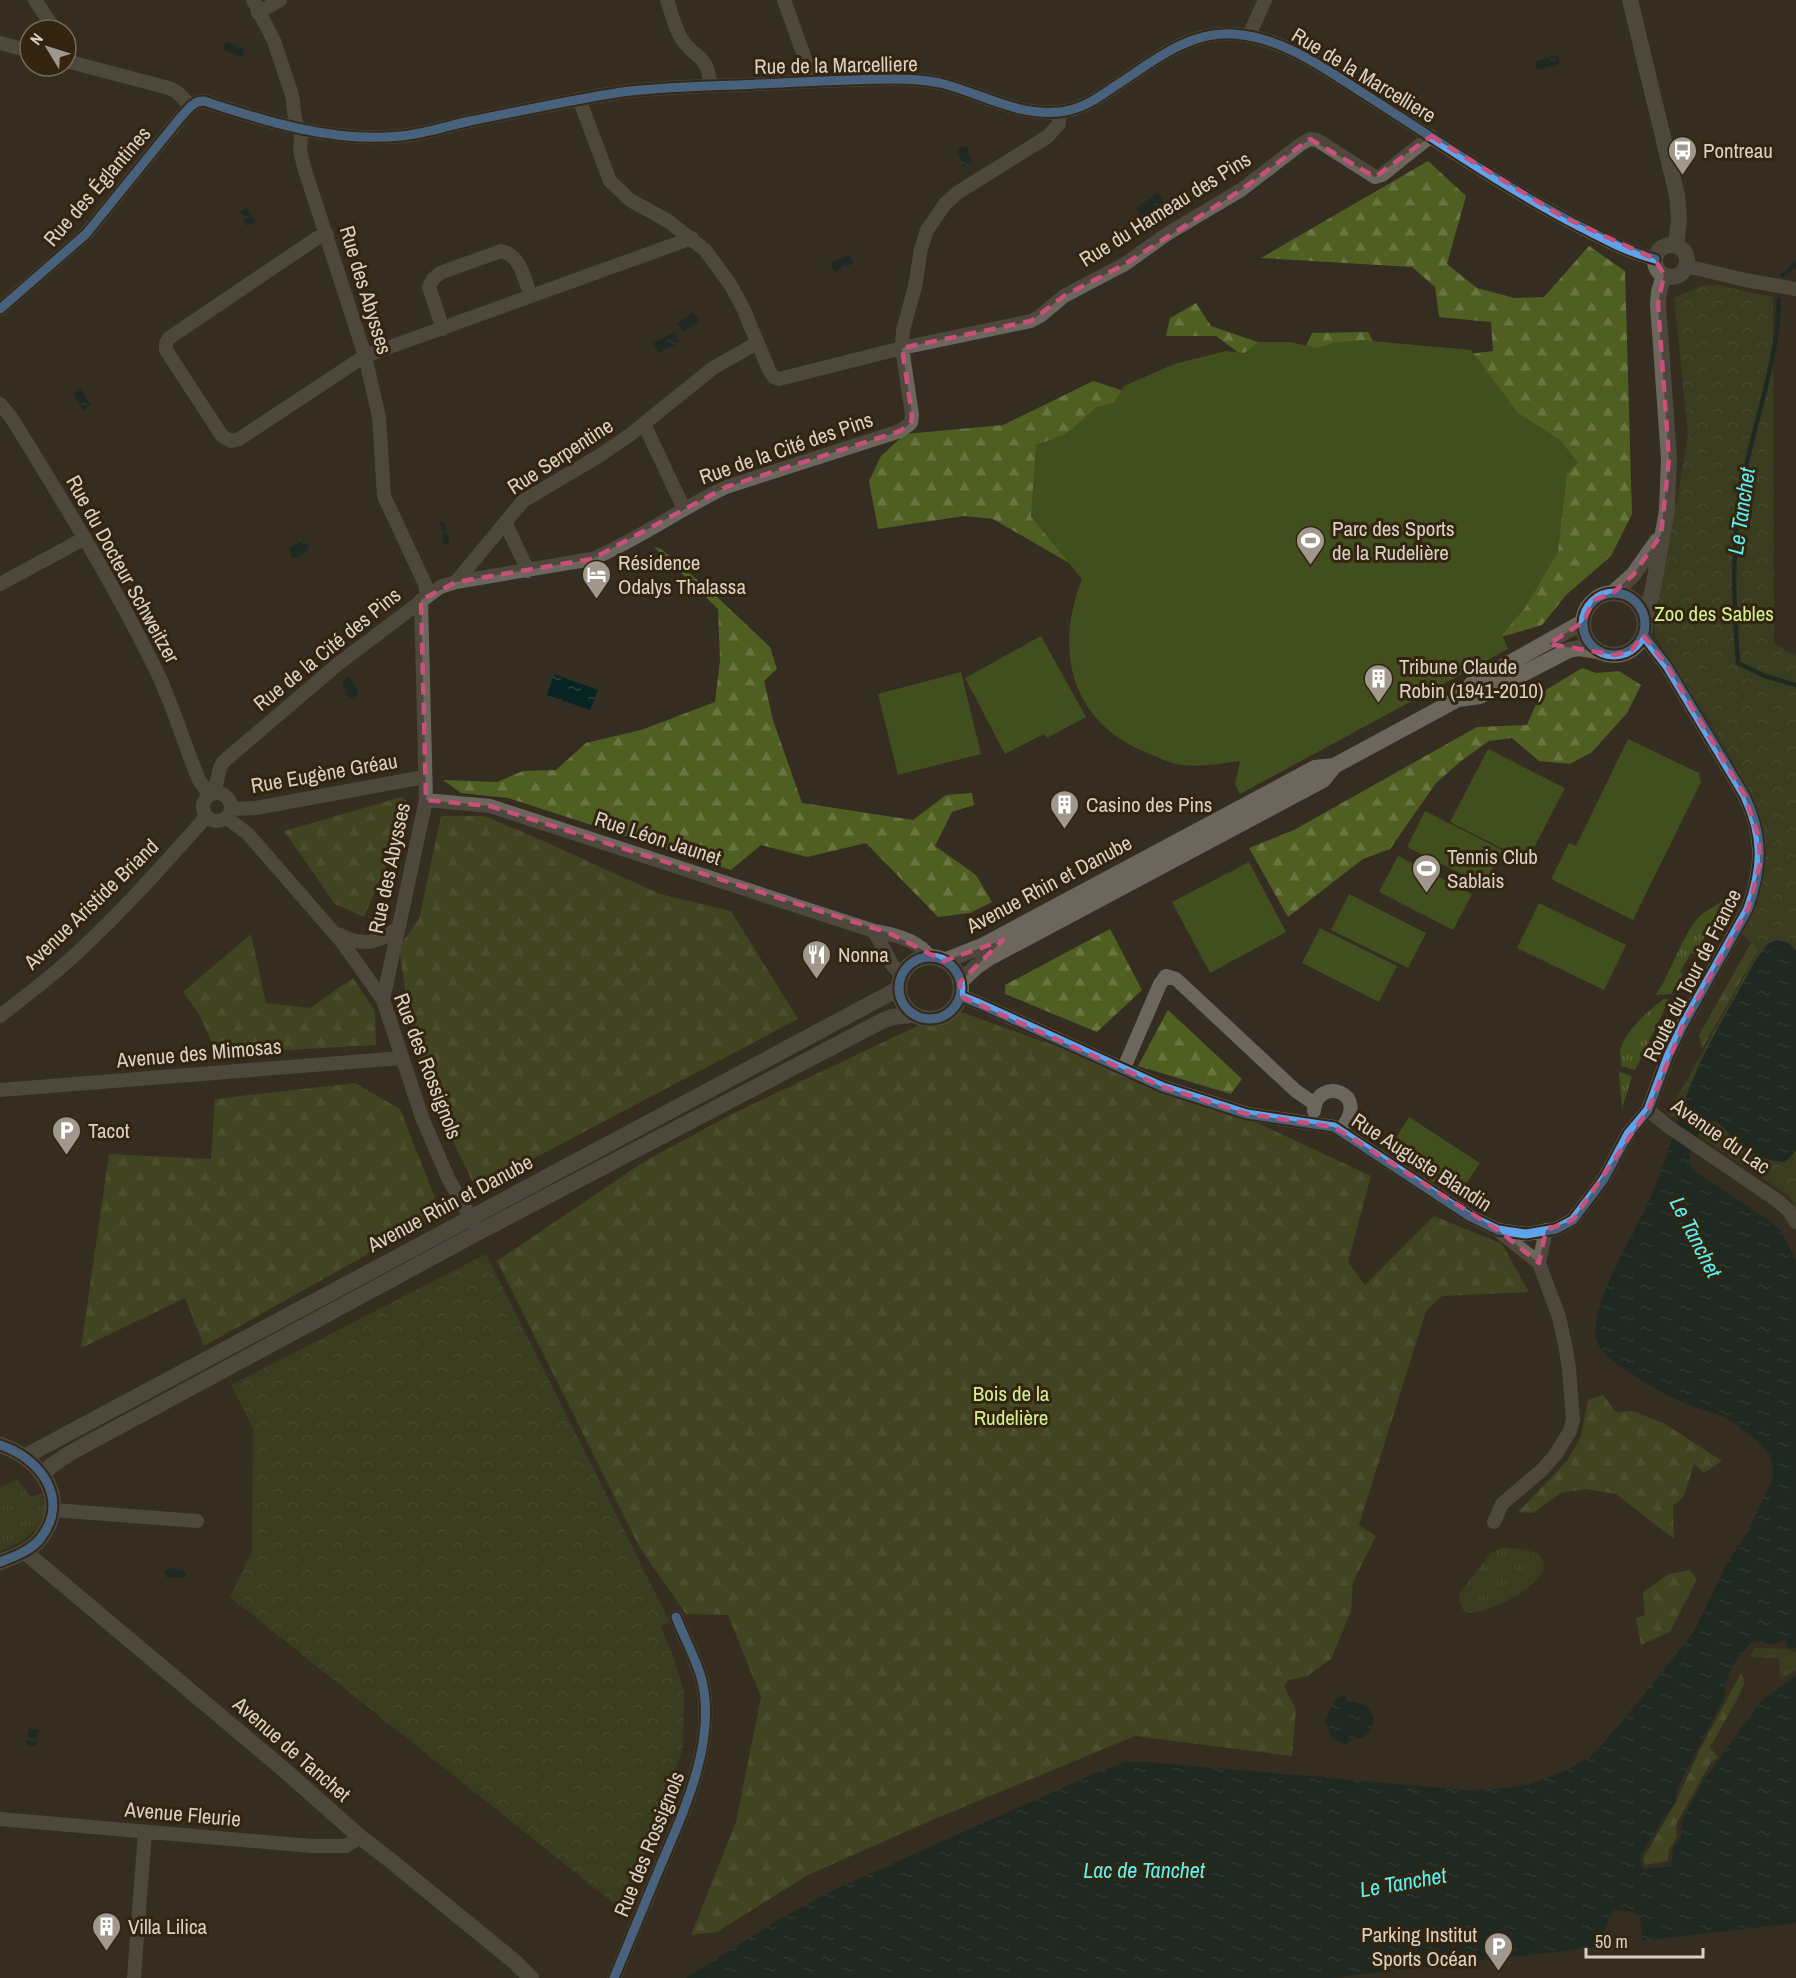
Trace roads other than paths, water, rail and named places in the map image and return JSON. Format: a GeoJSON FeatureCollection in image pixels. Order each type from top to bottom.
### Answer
{"type":"FeatureCollection","features":[{"type":"Feature","properties":{"kind":"street"},"geometry":{"type":"LineString","coordinates":[[35,0],[47,18]]}},
{"type":"Feature","properties":{"kind":"street","name":"Rue des Abysses"},"geometry":{"type":"LineString","coordinates":[[253,0],[274,41],[291,95],[301,136],[300,150],[304,167],[365,356],[379,417],[384,496],[425,584],[424,777],[426,800],[383,1000]]}},
{"type":"Feature","properties":{"kind":"street"},"geometry":{"type":"LineString","coordinates":[[258,13],[280,0]]}},
{"type":"Feature","properties":{"kind":"street"},"geometry":{"type":"LineString","coordinates":[[667,0],[680,36],[705,62],[709,70],[710,86]]}},
{"type":"Feature","properties":{"kind":"street"},"geometry":{"type":"LineString","coordinates":[[784,0],[813,81]]}},
{"type":"Feature","properties":{"kind":"street"},"geometry":{"type":"LineString","coordinates":[[1249,35],[1265,0]]}},
{"type":"Feature","properties":{"kind":"street"},"geometry":{"type":"LineString","coordinates":[[1630,0],[1677,195],[1679,219],[1676,246]]}},
{"type":"Feature","properties":{"kind":"street","name":"Rue de la Marcelliere"},"geometry":{"type":"LineString","coordinates":[[191,106],[204,101],[299,128],[334,135],[405,136],[579,99],[667,87],[813,81],[917,80],[942,84],[1017,108],[1041,113],[1059,112],[1072,110],[1090,102],[1168,51],[1187,42],[1210,35],[1229,33],[1249,35],[1286,47],[1306,58],[1561,216],[1623,248],[1655,259]]}},
{"type":"Feature","properties":{"kind":"street"},"geometry":{"type":"LineString","coordinates":[[0,42],[18,47]]}},
{"type":"Feature","properties":{"kind":"street"},"geometry":{"type":"LineString","coordinates":[[78,64],[169,88],[177,92],[191,106]]}},
{"type":"Feature","properties":{"kind":"street"},"geometry":{"type":"LineString","coordinates":[[579,99],[610,181],[630,200],[668,221],[705,250],[730,284],[774,377],[779,379],[902,348]]}},
{"type":"Feature","properties":{"kind":"street","name":"Rue des Églantines"},"geometry":{"type":"LineString","coordinates":[[0,309],[75,246],[191,106]]}},
{"type":"Feature","properties":{"kind":"street","name":"Rue de la Cité des Pins"},"geometry":{"type":"LineString","coordinates":[[212,794],[223,762],[338,664],[440,587],[456,582],[592,559],[726,488],[900,431],[911,423],[912,415],[902,348],[903,330],[927,230],[936,215],[957,193],[1047,137],[1059,124],[1059,112]]}},
{"type":"Feature","properties":{"kind":"street","name":"Rue du Hameau des Pins"},"geometry":{"type":"LineString","coordinates":[[902,348],[1031,321],[1064,296],[1125,264],[1167,234],[1240,190],[1300,144],[1317,140],[1375,177],[1382,175],[1431,136]]}},
{"type":"Feature","properties":{"kind":"street"},"geometry":{"type":"LineString","coordinates":[[327,234],[317,238],[169,338],[166,343],[166,350],[222,436],[231,441],[238,439],[365,356],[692,238]]}},
{"type":"Feature","properties":{"kind":"street"},"geometry":{"type":"LineString","coordinates":[[1676,246],[1684,251],[1687,258],[1686,266],[1677,276],[1664,276],[1657,268],[1655,259],[1664,247],[1676,246]]}},
{"type":"Feature","properties":{"kind":"street"},"geometry":{"type":"LineString","coordinates":[[443,328],[429,287],[440,273],[501,251],[509,253],[515,258],[531,296]]}},
{"type":"Feature","properties":{"kind":"street"},"geometry":{"type":"LineString","coordinates":[[1686,266],[1796,289]]}},
{"type":"Feature","properties":{"kind":"street"},"geometry":{"type":"LineString","coordinates":[[1645,618],[1637,602],[1624,594],[1614,592],[1600,595],[1594,600],[1588,606],[1582,622],[1585,637],[1598,651],[1606,655],[1623,654],[1632,650],[1644,635],[1645,618],[1653,589],[1667,510],[1669,459],[1658,304],[1664,276]]}},
{"type":"Feature","properties":{"kind":"street","name":"Rue Serpentine"},"geometry":{"type":"LineString","coordinates":[[456,582],[523,501],[573,473],[644,424],[713,368],[757,343]]}},
{"type":"Feature","properties":{"kind":"street","name":"Rue du Docteur Schweitzer"},"geometry":{"type":"LineString","coordinates":[[0,404],[11,417],[85,538],[157,672],[199,780],[204,790],[212,794]]}},
{"type":"Feature","properties":{"kind":"street","name":"Rue Serpentine"},"geometry":{"type":"LineString","coordinates":[[644,424],[684,509]]}},
{"type":"Feature","properties":{"kind":"street"},"geometry":{"type":"LineString","coordinates":[[505,522],[528,571]]}},
{"type":"Feature","properties":{"kind":"street"},"geometry":{"type":"LineString","coordinates":[[1614,592],[1633,575],[1661,535]]}},
{"type":"Feature","properties":{"kind":"street"},"geometry":{"type":"LineString","coordinates":[[0,584],[85,538]]}},
{"type":"Feature","properties":{"kind":"street","name":"Avenue Rhin et Danube"},"geometry":{"type":"LineString","coordinates":[[937,959],[982,946],[1315,768],[1334,766],[1458,699],[1473,684],[1582,622]]}},
{"type":"Feature","properties":{"kind":"street","name":"Route du Tour de France"},"geometry":{"type":"LineString","coordinates":[[1644,635],[1667,666],[1745,796],[1760,838],[1760,864],[1748,909],[1684,1023],[1669,1054],[1648,1110]]}},
{"type":"Feature","properties":{"kind":"street","name":"Avenue Rhin et Danube"},"geometry":{"type":"LineString","coordinates":[[1458,699],[1480,696],[1569,650],[1579,648],[1598,651]]}},
{"type":"Feature","properties":{"kind":"street","name":"Avenue Rhin et Danube"},"geometry":{"type":"LineString","coordinates":[[960,989],[976,967],[989,958],[1323,780],[1334,766]]}},
{"type":"Feature","properties":{"kind":"street","name":"Rue Eugène Gréau"},"geometry":{"type":"LineString","coordinates":[[229,813],[424,777]]}},
{"type":"Feature","properties":{"kind":"street"},"geometry":{"type":"LineString","coordinates":[[218,792],[230,800],[229,813],[214,821],[206,817],[202,805],[212,794],[218,792]]}},
{"type":"Feature","properties":{"kind":"street","name":"Rue Léon Jaunet"},"geometry":{"type":"LineString","coordinates":[[426,800],[490,806],[874,931],[890,933],[923,946],[937,959]]}},
{"type":"Feature","properties":{"kind":"street","name":"Rue des Rossignols"},"geometry":{"type":"LineString","coordinates":[[229,813],[333,932],[383,1000],[423,1120],[449,1180],[479,1232]]}},
{"type":"Feature","properties":{"kind":"street","name":"Avenue Aristide Briand"},"geometry":{"type":"LineString","coordinates":[[0,1016],[58,969],[104,926],[152,879],[206,817]]}},
{"type":"Feature","properties":{"kind":"street"},"geometry":{"type":"LineString","coordinates":[[333,932],[352,942],[371,942],[387,937],[399,927]]}},
{"type":"Feature","properties":{"kind":"street"},"geometry":{"type":"LineString","coordinates":[[874,931],[900,982],[900,999],[912,1015],[928,1020],[943,1016],[953,1009],[960,989],[952,966],[937,959],[920,959],[911,963],[900,982]]}},
{"type":"Feature","properties":{"kind":"street"},"geometry":{"type":"LineString","coordinates":[[1123,1070],[1160,984],[1166,976],[1171,976],[1296,1091],[1315,1104]]}},
{"type":"Feature","properties":{"kind":"street","name":"Avenue Rhin et Danube"},"geometry":{"type":"LineString","coordinates":[[24,1457],[900,982]]}},
{"type":"Feature","properties":{"kind":"street","name":"Rue Auguste Blandin"},"geometry":{"type":"LineString","coordinates":[[960,989],[980,1004],[1163,1087],[1247,1114],[1340,1130],[1469,1216],[1498,1230],[1526,1234],[1556,1228],[1573,1220],[1604,1179],[1628,1134],[1648,1110]]}},
{"type":"Feature","properties":{"kind":"street","name":"Avenue Rhin et Danube"},"geometry":{"type":"LineString","coordinates":[[43,1474],[70,1453],[479,1232],[882,1021],[892,1017],[912,1015]]}},
{"type":"Feature","properties":{"kind":"street","name":"Avenue des Mimosas"},"geometry":{"type":"LineString","coordinates":[[0,1090],[402,1058]]}},
{"type":"Feature","properties":{"kind":"street"},"geometry":{"type":"LineString","coordinates":[[1319,1125],[1314,1113],[1315,1104],[1320,1096],[1329,1091],[1337,1091],[1351,1102],[1352,1112],[1340,1130]]}},
{"type":"Feature","properties":{"kind":"street","name":"Avenue du Lac"},"geometry":{"type":"LineString","coordinates":[[1648,1110],[1778,1201],[1789,1211],[1796,1222]]}},
{"type":"Feature","properties":{"kind":"street"},"geometry":{"type":"LineString","coordinates":[[1494,1521],[1502,1504],[1542,1470],[1556,1454],[1567,1437],[1573,1420],[1565,1344],[1559,1317],[1539,1263],[1498,1230]]}},
{"type":"Feature","properties":{"kind":"street"},"geometry":{"type":"LineString","coordinates":[[1539,1263],[1546,1230]]}},
{"type":"Feature","properties":{"kind":"street"},"geometry":{"type":"LineString","coordinates":[[0,1445],[24,1457],[43,1474],[53,1496],[53,1510],[49,1525],[39,1540],[25,1552],[0,1562]]}},
{"type":"Feature","properties":{"kind":"street"},"geometry":{"type":"LineString","coordinates":[[53,1510],[197,1521]]}},
{"type":"Feature","properties":{"kind":"street","name":"Avenue de Tanchet"},"geometry":{"type":"LineString","coordinates":[[25,1552],[282,1768],[360,1837],[489,1940],[531,1978]]}},
{"type":"Feature","properties":{"kind":"street","name":"Rue des Rossignols"},"geometry":{"type":"LineString","coordinates":[[614,1978],[681,1817],[697,1771],[704,1732],[701,1677],[676,1617]]}},
{"type":"Feature","properties":{"kind":"street","name":"Avenue Fleurie"},"geometry":{"type":"LineString","coordinates":[[0,1819],[312,1846],[346,1846],[360,1837]]}},
{"type":"Feature","properties":{"kind":"street"},"geometry":{"type":"LineString","coordinates":[[134,1978],[145,1832]]}},
{"type":"Feature","properties":{"kind":"water"},"geometry":{"type":"Polygon","coordinates":[[[226,42],[245,48],[243,57],[223,50],[226,42]]]}},
{"type":"Feature","properties":{"kind":"water"},"geometry":{"type":"Polygon","coordinates":[[[1556,55],[1560,61],[1558,65],[1537,70],[1535,61],[1556,55]]]}},
{"type":"Feature","properties":{"kind":"water"},"geometry":{"type":"Polygon","coordinates":[[[967,146],[972,165],[963,167],[957,149],[967,146]]]}},
{"type":"Feature","properties":{"kind":"water"},"geometry":{"type":"Polygon","coordinates":[[[1158,193],[1165,204],[1143,219],[1136,208],[1158,193]]]}},
{"type":"Feature","properties":{"kind":"water"},"geometry":{"type":"Polygon","coordinates":[[[247,208],[255,222],[247,226],[239,212],[247,208]]]}},
{"type":"Feature","properties":{"kind":"water"},"geometry":{"type":"Polygon","coordinates":[[[849,255],[854,263],[834,272],[830,263],[849,255]]]}},
{"type":"Feature","properties":{"kind":"water"},"geometry":{"type":"Polygon","coordinates":[[[693,312],[699,321],[684,332],[677,324],[693,312]]]}},
{"type":"Feature","properties":{"kind":"water"},"geometry":{"type":"Polygon","coordinates":[[[674,332],[680,342],[659,353],[653,343],[674,332]]]}},
{"type":"Feature","properties":{"kind":"water"},"geometry":{"type":"Polygon","coordinates":[[[81,389],[91,406],[83,410],[73,394],[81,389]]]}},
{"type":"Feature","properties":{"kind":"water"},"geometry":{"type":"Polygon","coordinates":[[[440,522],[445,524],[450,543],[444,545],[440,522]]]}},
{"type":"Feature","properties":{"kind":"water"},"geometry":{"type":"Polygon","coordinates":[[[302,540],[308,541],[309,549],[297,558],[291,558],[289,549],[302,540]]]}},
{"type":"Feature","properties":{"kind":"water"},"geometry":{"type":"Polygon","coordinates":[[[554,674],[598,690],[590,710],[547,695],[554,674]]]}},
{"type":"Feature","properties":{"kind":"water"},"geometry":{"type":"Polygon","coordinates":[[[346,677],[350,678],[357,688],[358,694],[355,700],[349,697],[344,690],[343,681],[346,677]]]}},
{"type":"Feature","properties":{"kind":"water","name":"Lac de Tanchet"},"geometry":{"type":"Polygon","coordinates":[[[1777,940],[1789,943],[1796,951],[1796,1150],[1784,1162],[1760,1157],[1743,1148],[1718,1123],[1709,1121],[1704,1124],[1695,1141],[1690,1153],[1690,1164],[1693,1170],[1773,1223],[1781,1231],[1796,1260],[1796,1648],[1787,1647],[1785,1640],[1774,1644],[1751,1642],[1737,1659],[1729,1673],[1723,1700],[1678,1787],[1674,1804],[1646,1845],[1640,1860],[1644,1869],[1664,1867],[1672,1863],[1673,1847],[1681,1837],[1681,1822],[1704,1780],[1761,1701],[1796,1676],[1796,1923],[1642,1941],[1640,1917],[1632,1912],[1614,1909],[1596,1947],[1331,1978],[686,1978],[781,1918],[829,1892],[1093,1774],[1125,1762],[1148,1762],[1466,1790],[1526,1785],[1567,1770],[1588,1758],[1598,1749],[1693,1633],[1729,1559],[1744,1538],[1772,1481],[1771,1459],[1759,1443],[1727,1419],[1667,1395],[1617,1364],[1598,1343],[1596,1324],[1599,1308],[1614,1270],[1655,1188],[1700,1063],[1757,958],[1768,944],[1777,940]]]}},
{"type":"Feature","properties":{"kind":"water"},"geometry":{"type":"Polygon","coordinates":[[[168,1568],[186,1570],[185,1578],[167,1578],[164,1572],[168,1568]]]}},
{"type":"Feature","properties":{"kind":"water"},"geometry":{"type":"Polygon","coordinates":[[[1345,1695],[1347,1701],[1359,1703],[1368,1708],[1374,1721],[1367,1734],[1359,1739],[1349,1740],[1346,1745],[1333,1739],[1325,1722],[1334,1702],[1345,1695]]]}},
{"type":"Feature","properties":{"kind":"water"},"geometry":{"type":"Polygon","coordinates":[[[28,1729],[38,1729],[36,1746],[27,1745],[28,1729]]]}},
{"type":"Feature","properties":{"kind":"waterway","name":"Le Tanchet"},"geometry":{"type":"LineString","coordinates":[[1783,275],[1796,264]]}},
{"type":"Feature","properties":{"kind":"waterway","name":"Le Tanchet"},"geometry":{"type":"LineString","coordinates":[[1779,300],[1774,349],[1745,469],[1738,514],[1734,578],[1735,620],[1738,663],[1765,676],[1796,685]]}},
{"type":"Feature","properties":{"kind":"place","name":"Pontreau"},"geometry":{"type":"Point","coordinates":[1682,176]}},
{"type":"Feature","properties":{"kind":"place","name":"Parc des Sports de la Rudelière"},"geometry":{"type":"Point","coordinates":[1311,566]}},
{"type":"Feature","properties":{"kind":"place","name":"Résidence Odalys Thalassa"},"geometry":{"type":"Point","coordinates":[597,600]}},
{"type":"Feature","properties":{"kind":"place","name":"Tribune Claude Robin (1941-2010)"},"geometry":{"type":"Point","coordinates":[1378,704]}},
{"type":"Feature","properties":{"kind":"place","name":"Casino des Pins"},"geometry":{"type":"Point","coordinates":[1065,830]}},
{"type":"Feature","properties":{"kind":"place","name":"Tennis Club Sablais"},"geometry":{"type":"Point","coordinates":[1426,894]}},
{"type":"Feature","properties":{"kind":"place","name":"Nonna"},"geometry":{"type":"Point","coordinates":[817,980]}},
{"type":"Feature","properties":{"kind":"place","name":"Tacot"},"geometry":{"type":"Point","coordinates":[67,1156]}},
{"type":"Feature","properties":{"kind":"place","name":"Villa Lilica"},"geometry":{"type":"Point","coordinates":[107,1952]}},
{"type":"Feature","properties":{"kind":"place","name":"Parking Institut Sports Océan"},"geometry":{"type":"Point","coordinates":[1498,1972]}},
{"type":"Feature","properties":{"kind":"park label","name":"Zoo des Sables"},"geometry":{"type":"Point","coordinates":[1714,613]}},
{"type":"Feature","properties":{"kind":"park label","name":"Bois de la Rudelière"},"geometry":{"type":"Point","coordinates":[1011,1405]}}]}
